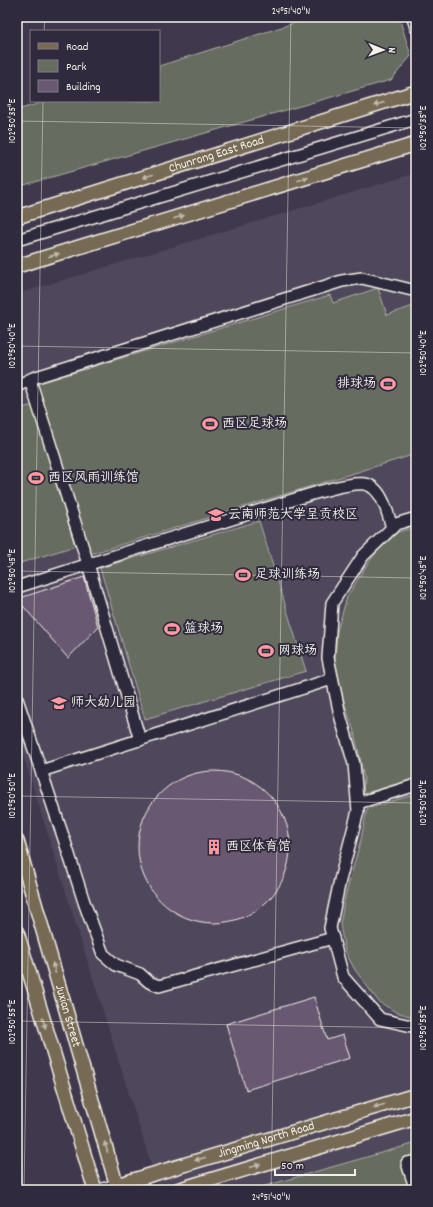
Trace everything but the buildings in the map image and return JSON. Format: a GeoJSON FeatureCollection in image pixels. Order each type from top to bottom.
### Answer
{"type":"FeatureCollection","features":[{"type":"Feature","properties":{"kind":"main road","name":"Chunrong East Road"},"geometry":{"type":"LineString","coordinates":[[17,217],[416,92]]}},
{"type":"Feature","properties":{"kind":"main road"},"geometry":{"type":"LineString","coordinates":[[17,266],[416,144]]}},
{"type":"Feature","properties":{"kind":"main road","name":"Juxian Street"},"geometry":{"type":"LineString","coordinates":[[17,841],[117,1187]]}},
{"type":"Feature","properties":{"kind":"main road","name":"Juxian Street"},"geometry":{"type":"LineString","coordinates":[[17,932],[95,1190]]}},
{"type":"Feature","properties":{"kind":"main road","name":"Jingming North Road"},"geometry":{"type":"LineString","coordinates":[[117,1187],[416,1095]]}},
{"type":"Feature","properties":{"kind":"main road","name":"Jingming North Road"},"geometry":{"type":"LineString","coordinates":[[177,1190],[416,1118]]}},
{"type":"Feature","properties":{"kind":"street"},"geometry":{"type":"LineString","coordinates":[[413,17],[416,28]]}},
{"type":"Feature","properties":{"kind":"street"},"geometry":{"type":"LineString","coordinates":[[17,240],[416,119]]}},
{"type":"Feature","properties":{"kind":"street"},"geometry":{"type":"LineString","coordinates":[[17,386],[30,380],[342,281],[362,278],[416,290]]}},
{"type":"Feature","properties":{"kind":"street"},"geometry":{"type":"LineString","coordinates":[[30,380],[88,564],[140,740]]}},
{"type":"Feature","properties":{"kind":"street"},"geometry":{"type":"LineString","coordinates":[[17,587],[355,483],[372,486],[384,503],[392,528]]}},
{"type":"Feature","properties":{"kind":"street"},"geometry":{"type":"LineString","coordinates":[[416,518],[396,524],[363,556],[332,603],[328,658],[340,715],[354,764],[358,803],[358,811],[340,880],[330,928],[343,977],[380,1019],[416,1027]]}},
{"type":"Feature","properties":{"kind":"street"},"geometry":{"type":"LineString","coordinates":[[41,771],[332,679]]}},
{"type":"Feature","properties":{"kind":"street"},"geometry":{"type":"LineString","coordinates":[[17,699],[84,902],[103,954],[116,965],[140,974],[149,982],[160,986],[333,938]]}},
{"type":"Feature","properties":{"kind":"street"},"geometry":{"type":"LineString","coordinates":[[358,803],[416,785]]}},
{"type":"Feature","properties":{"kind":"street"},"geometry":{"type":"LineString","coordinates":[[416,1161],[408,1163],[416,1190]]}},
{"type":"Feature","properties":{"kind":"street"},"geometry":{"type":"LineString","coordinates":[[99,1190],[117,1187]]}},
{"type":"Feature","properties":{"kind":"shaded area","name":"云南师范大学呈贡校区"},"geometry":{"type":"Polygon","coordinates":[[[416,173],[416,1190],[159,1190],[17,736],[17,294],[416,173]]]}},
{"type":"Feature","properties":{"kind":"green space"},"geometry":{"type":"Polygon","coordinates":[[[313,17],[399,17],[411,56],[391,80],[17,187],[17,110],[44,102],[160,102],[160,66],[313,17]]]}},
{"type":"Feature","properties":{"kind":"green space","name":"西区足球场"},"geometry":{"type":"Polygon","coordinates":[[[378,288],[387,315],[416,305],[416,454],[87,555],[36,384],[330,295],[333,303],[378,288]]]}},
{"type":"Feature","properties":{"kind":"green space","name":"西区风雨训练馆"},"geometry":{"type":"Polygon","coordinates":[[[34,405],[75,546],[17,564],[17,409],[34,405]]]}},
{"type":"Feature","properties":{"kind":"green space","name":"篮球场"},"geometry":{"type":"Polygon","coordinates":[[[259,521],[306,671],[145,719],[100,568],[259,521]]]}},
{"type":"Feature","properties":{"kind":"green space"},"geometry":{"type":"Polygon","coordinates":[[[416,527],[416,778],[363,794],[364,778],[359,753],[353,728],[344,702],[335,660],[337,631],[347,597],[375,554],[398,532],[416,527]]]}},
{"type":"Feature","properties":{"kind":"green space"},"geometry":{"type":"Polygon","coordinates":[[[416,794],[416,1018],[396,1012],[379,1002],[355,970],[345,951],[340,925],[345,897],[361,839],[367,809],[416,794]]]}},
{"type":"Feature","properties":{"kind":"green space"},"geometry":{"type":"Polygon","coordinates":[[[416,1143],[416,1190],[251,1190],[416,1143]]]}},
{"type":"Feature","properties":{"kind":"place","name":"排球场"},"geometry":{"type":"Point","coordinates":[388,384]}},
{"type":"Feature","properties":{"kind":"place","name":"西区足球场"},"geometry":{"type":"Point","coordinates":[210,424]}},
{"type":"Feature","properties":{"kind":"place","name":"西区风雨训练馆"},"geometry":{"type":"Point","coordinates":[36,478]}},
{"type":"Feature","properties":{"kind":"place","name":"云南师范大学呈贡校区"},"geometry":{"type":"Point","coordinates":[216,515]}},
{"type":"Feature","properties":{"kind":"place","name":"足球训练场"},"geometry":{"type":"Point","coordinates":[243,575]}},
{"type":"Feature","properties":{"kind":"place","name":"篮球场"},"geometry":{"type":"Point","coordinates":[172,629]}},
{"type":"Feature","properties":{"kind":"place","name":"网球场"},"geometry":{"type":"Point","coordinates":[266,651]}},
{"type":"Feature","properties":{"kind":"place","name":"师大幼儿园"},"geometry":{"type":"Point","coordinates":[59,703]}},
{"type":"Feature","properties":{"kind":"place","name":"西区体育馆"},"geometry":{"type":"Point","coordinates":[214,847]}}]}
